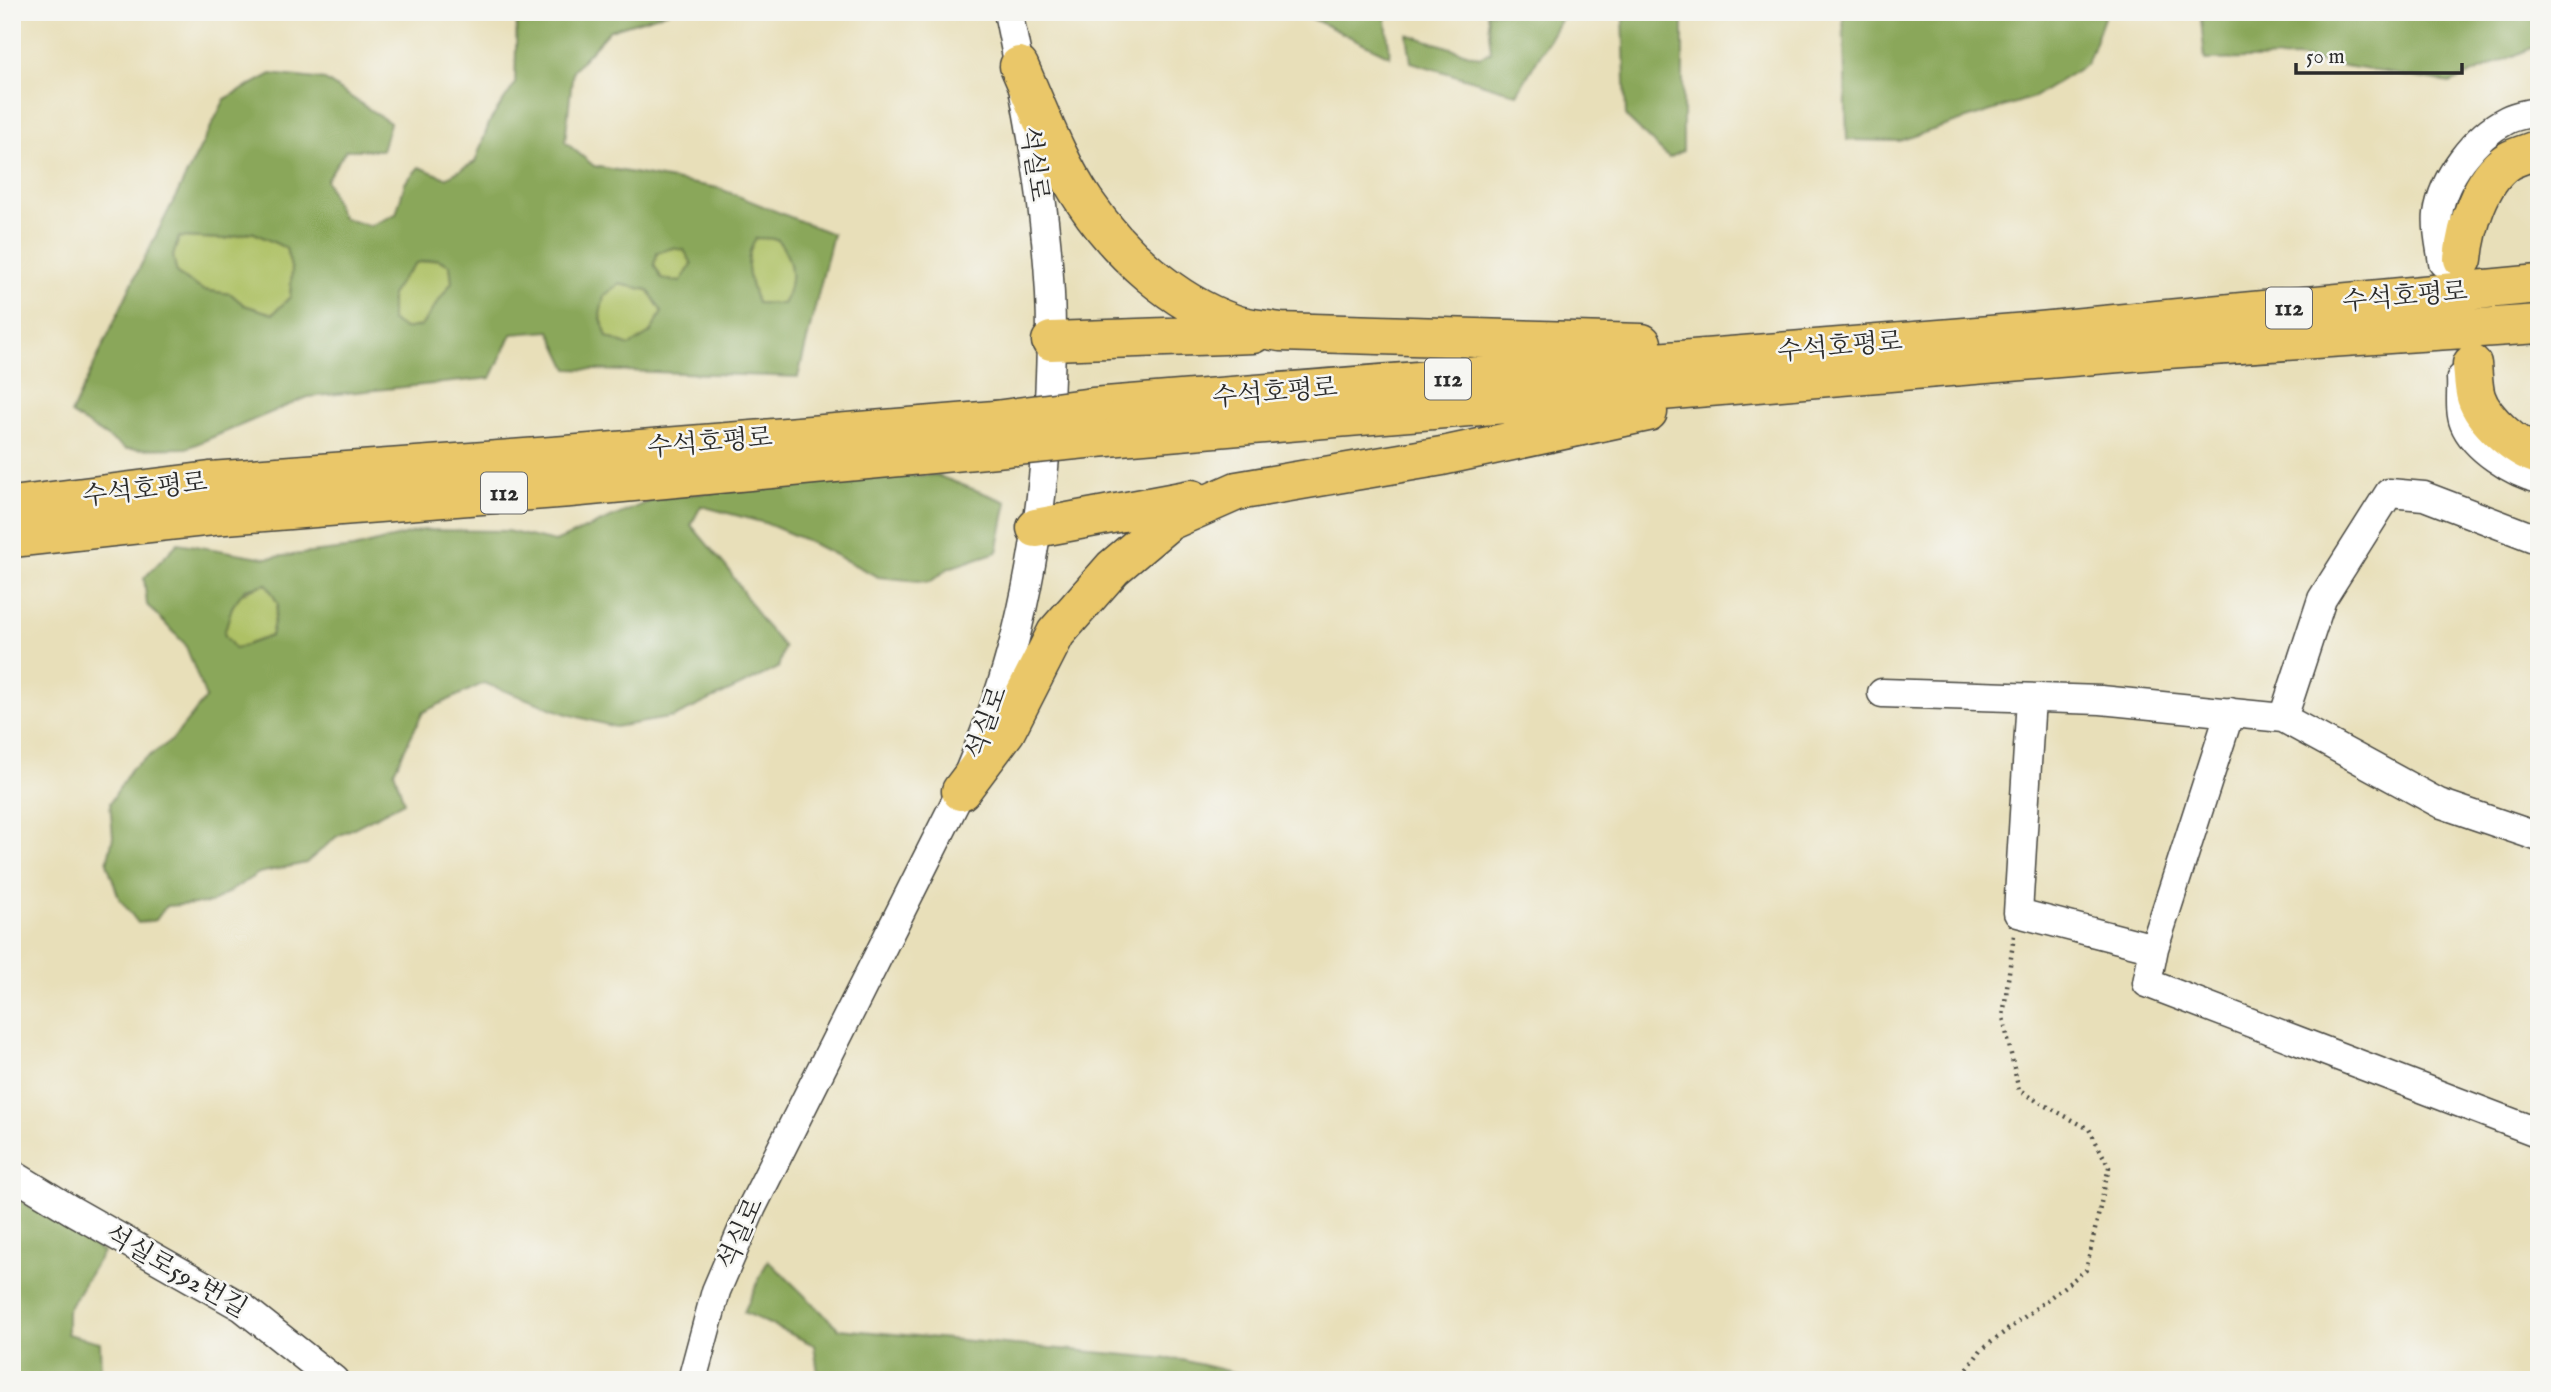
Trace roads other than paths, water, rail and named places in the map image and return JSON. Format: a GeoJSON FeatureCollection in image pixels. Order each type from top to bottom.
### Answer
{"type":"FeatureCollection","features":[{"type":"Feature","properties":{"kind":"highway"},"geometry":{"type":"LineString","coordinates":[[1019,66],[1059,155],[1084,201],[1131,257],[1182,299],[1234,324],[1279,332]]}},
{"type":"Feature","properties":{"kind":"highway"},"geometry":{"type":"LineString","coordinates":[[2453,261],[2485,187],[2507,162],[2539,149]]}},
{"type":"Feature","properties":{"kind":"highway","name":"수석호평로"},"geometry":{"type":"LineString","coordinates":[[1800,365],[2054,330],[2539,284]]}},
{"type":"Feature","properties":{"kind":"highway","name":"수석호평로"},"geometry":{"type":"LineString","coordinates":[[12,538],[213,516],[570,488],[1095,423],[1800,365],[2166,349],[2531,326]]}},
{"type":"Feature","properties":{"kind":"highway"},"geometry":{"type":"LineString","coordinates":[[1051,341],[1227,337],[1279,332],[1503,337],[1800,365]]}},
{"type":"Feature","properties":{"kind":"highway"},"geometry":{"type":"LineString","coordinates":[[1036,528],[1442,456],[1800,365]]}},
{"type":"Feature","properties":{"kind":"highway"},"geometry":{"type":"LineString","coordinates":[[2468,381],[2499,432],[2529,452],[2539,455]]}},
{"type":"Feature","properties":{"kind":"highway","name":"수석호평로"},"geometry":{"type":"LineString","coordinates":[[12,506],[209,481],[579,454],[996,434]]}},
{"type":"Feature","properties":{"kind":"highway"},"geometry":{"type":"LineString","coordinates":[[961,791],[1006,731],[1056,633],[1113,568],[1169,521],[1237,491]]}},
{"type":"Feature","properties":{"kind":"street","name":"석실로"},"geometry":{"type":"LineString","coordinates":[[692,1380],[716,1291],[752,1207],[961,791],[988,726],[1007,666],[1026,587],[1044,472],[1051,341],[1046,244],[1019,66],[1008,12]]}},
{"type":"Feature","properties":{"kind":"street"},"geometry":{"type":"LineString","coordinates":[[2453,261],[2438,215],[2446,188],[2483,136],[2508,119],[2539,111]]}},
{"type":"Feature","properties":{"kind":"street"},"geometry":{"type":"LineString","coordinates":[[2468,381],[2464,422],[2483,448],[2512,469],[2539,479]]}},
{"type":"Feature","properties":{"kind":"street"},"geometry":{"type":"LineString","coordinates":[[2283,718],[2322,599],[2389,493],[2424,496],[2539,540]]}},
{"type":"Feature","properties":{"kind":"street"},"geometry":{"type":"LineString","coordinates":[[1882,693],[2101,700],[2283,718],[2439,803],[2539,837]]}},
{"type":"Feature","properties":{"kind":"street"},"geometry":{"type":"LineString","coordinates":[[2031,698],[2018,913],[2154,948]]}},
{"type":"Feature","properties":{"kind":"street"},"geometry":{"type":"LineString","coordinates":[[2230,712],[2154,948],[2147,983],[2539,1133]]}},
{"type":"Feature","properties":{"kind":"street","name":"석실로592번길"},"geometry":{"type":"LineString","coordinates":[[12,1174],[242,1307],[334,1380]]}}]}
